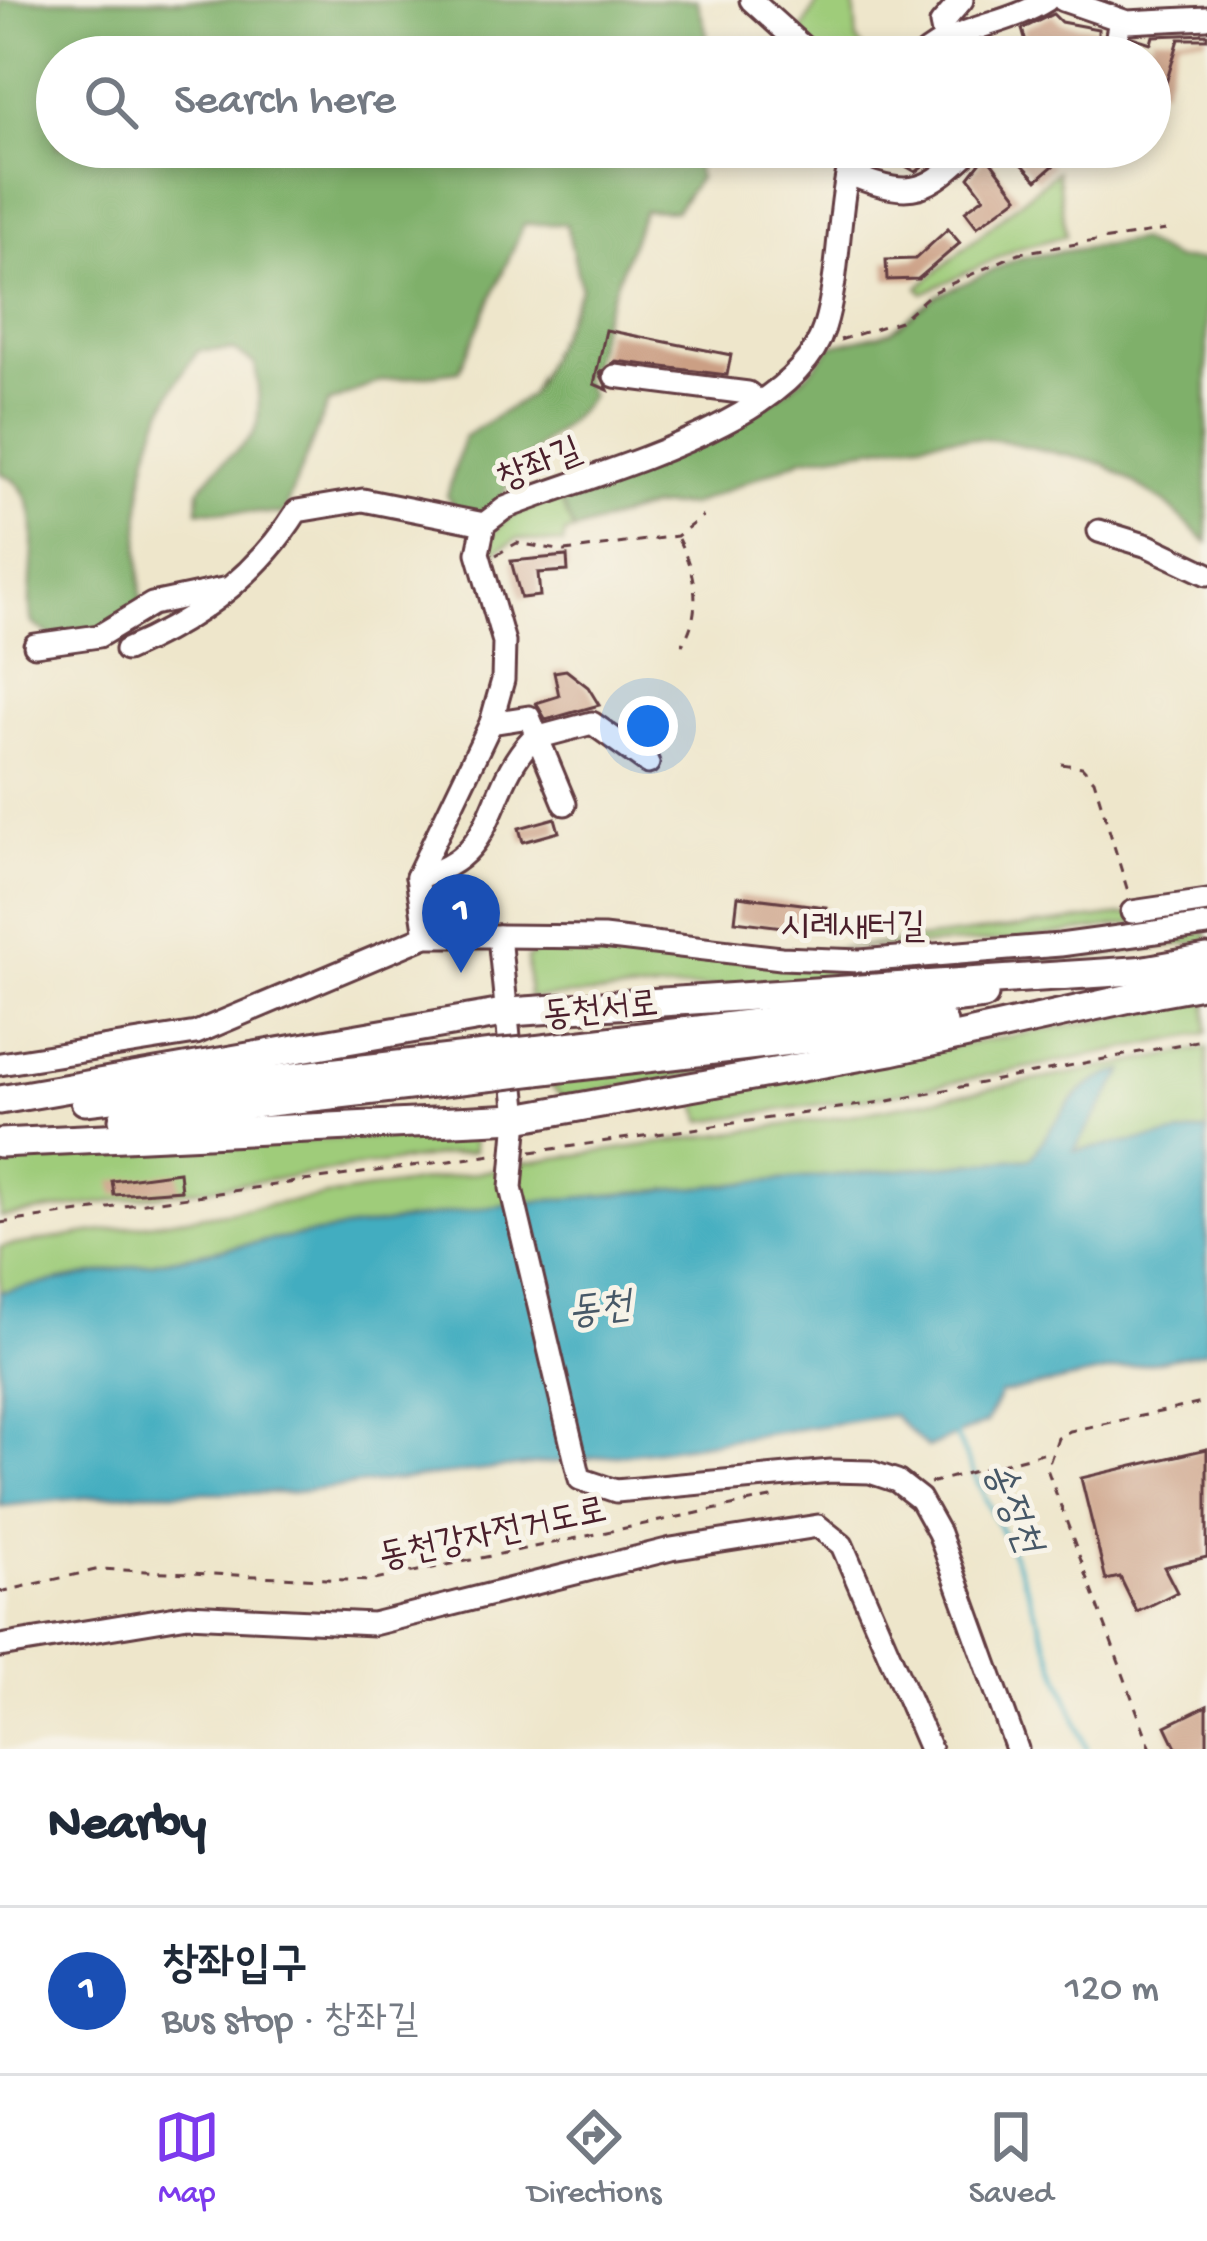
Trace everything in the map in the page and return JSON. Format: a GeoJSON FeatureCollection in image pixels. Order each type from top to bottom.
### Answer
{"type":"FeatureCollection","features":[{"type":"Feature","properties":{"kind":"main road","name":"동천서로"},"geometry":{"type":"LineString","coordinates":[[1151,982],[1207,959]]}},
{"type":"Feature","properties":{"kind":"main road"},"geometry":{"type":"LineString","coordinates":[[0,1100],[509,1012],[1151,982]]}},
{"type":"Feature","properties":{"kind":"main road"},"geometry":{"type":"LineString","coordinates":[[0,1138],[517,1118],[891,1051],[1151,982]]}},
{"type":"Feature","properties":{"kind":"main road","name":"동천서로"},"geometry":{"type":"LineString","coordinates":[[0,1138],[494,1065],[1151,982],[1207,983]]}},
{"type":"Feature","properties":{"kind":"main road","name":"동천서로"},"geometry":{"type":"LineString","coordinates":[[0,1111],[494,1065]]}},
{"type":"Feature","properties":{"kind":"street"},"geometry":{"type":"LineString","coordinates":[[751,0],[791,36]]}},
{"type":"Feature","properties":{"kind":"street"},"geometry":{"type":"LineString","coordinates":[[944,36],[941,24],[962,0]]}},
{"type":"Feature","properties":{"kind":"street"},"geometry":{"type":"LineString","coordinates":[[953,36],[990,28],[1047,0]]}},
{"type":"Feature","properties":{"kind":"street"},"geometry":{"type":"LineString","coordinates":[[1063,0],[1120,20],[1207,18]]}},
{"type":"Feature","properties":{"kind":"street"},"geometry":{"type":"LineString","coordinates":[[1117,36],[1120,20]]}},
{"type":"Feature","properties":{"kind":"street","name":"창좌길"},"geometry":{"type":"LineString","coordinates":[[417,878],[490,722],[502,680],[504,642],[478,544],[484,524],[505,508],[706,434],[797,373],[821,336],[836,270],[847,168]]}},
{"type":"Feature","properties":{"kind":"street"},"geometry":{"type":"LineString","coordinates":[[855,168],[859,178],[910,192],[940,180],[952,168]]}},
{"type":"Feature","properties":{"kind":"street"},"geometry":{"type":"LineString","coordinates":[[615,376],[748,393],[760,402]]}},
{"type":"Feature","properties":{"kind":"street"},"geometry":{"type":"LineString","coordinates":[[126,650],[171,631],[230,588],[275,546],[297,511],[328,502],[363,500],[484,524]]}},
{"type":"Feature","properties":{"kind":"street"},"geometry":{"type":"LineString","coordinates":[[1099,531],[1148,546],[1207,574]]}},
{"type":"Feature","properties":{"kind":"street"},"geometry":{"type":"LineString","coordinates":[[35,645],[99,636],[152,604],[230,588]]}},
{"type":"Feature","properties":{"kind":"street"},"geometry":{"type":"LineString","coordinates":[[490,722],[525,715],[565,804]]}},
{"type":"Feature","properties":{"kind":"street"},"geometry":{"type":"LineString","coordinates":[[0,1064],[196,1033],[426,936],[417,878],[445,868],[480,842],[497,789],[535,737],[592,723],[647,763]]}},
{"type":"Feature","properties":{"kind":"street"},"geometry":{"type":"LineString","coordinates":[[1132,912],[1207,902]]}},
{"type":"Feature","properties":{"kind":"street","name":"시례새터길"},"geometry":{"type":"LineString","coordinates":[[426,936],[603,937],[781,958],[860,961],[1060,945],[1207,925]]}},
{"type":"Feature","properties":{"kind":"street"},"geometry":{"type":"LineString","coordinates":[[499,935],[517,1118],[513,1203],[576,1473],[591,1487],[616,1491],[853,1470],[883,1475],[914,1488],[939,1533],[1017,1749]]}},
{"type":"Feature","properties":{"kind":"street"},"geometry":{"type":"LineString","coordinates":[[0,1646],[188,1615],[373,1624],[671,1549],[818,1526],[842,1545],[930,1749]]}},
{"type":"Feature","properties":{"kind":"path"},"geometry":{"type":"LineString","coordinates":[[821,336],[849,340],[877,332],[900,321],[933,292],[1019,253],[1166,230]]}},
{"type":"Feature","properties":{"kind":"path"},"geometry":{"type":"LineString","coordinates":[[481,564],[517,544],[565,551],[676,536],[703,516]]}},
{"type":"Feature","properties":{"kind":"path"},"geometry":{"type":"LineString","coordinates":[[676,536],[696,599],[694,622],[682,645]]}},
{"type":"Feature","properties":{"kind":"path"},"geometry":{"type":"LineString","coordinates":[[1061,764],[1082,767],[1094,780],[1132,912]]}},
{"type":"Feature","properties":{"kind":"path"},"geometry":{"type":"LineString","coordinates":[[0,1222],[889,1101],[1207,1040]]}},
{"type":"Feature","properties":{"kind":"path"},"geometry":{"type":"LineString","coordinates":[[1151,1749],[1053,1493],[1050,1451],[1058,1438],[1086,1425],[1207,1402]]}},
{"type":"Feature","properties":{"kind":"path"},"geometry":{"type":"LineString","coordinates":[[914,1488],[1050,1451]]}},
{"type":"Feature","properties":{"kind":"path","name":"동천강자전거도로"},"geometry":{"type":"LineString","coordinates":[[0,1592],[100,1570],[370,1581],[790,1494]]}},
{"type":"Feature","properties":{"kind":"green space"},"geometry":{"type":"Polygon","coordinates":[[[0,0],[697,0],[706,36],[36,36],[36,168],[696,168],[699,178],[675,211],[644,210],[602,320],[593,361],[582,376],[591,396],[527,458],[507,485],[502,501],[480,513],[455,509],[447,496],[464,437],[530,395],[581,288],[566,224],[524,224],[459,371],[381,381],[328,403],[283,514],[198,510],[199,490],[255,429],[258,394],[255,364],[233,350],[198,351],[162,412],[144,471],[141,603],[98,632],[52,637],[32,623],[32,518],[17,483],[0,473],[0,0]]]}},
{"type":"Feature","properties":{"kind":"green space"},"geometry":{"type":"Polygon","coordinates":[[[819,0],[854,0],[857,36],[799,35],[819,0]]]}},
{"type":"Feature","properties":{"kind":"green space"},"geometry":{"type":"Polygon","coordinates":[[[1057,171],[1066,236],[1019,248],[923,293],[918,287],[1057,171]]]}},
{"type":"Feature","properties":{"kind":"green space"},"geometry":{"type":"Polygon","coordinates":[[[1138,240],[1175,259],[1207,260],[1207,542],[1165,503],[1104,464],[999,440],[948,437],[804,458],[691,505],[651,507],[574,531],[559,498],[744,419],[807,374],[831,346],[891,331],[936,296],[1020,258],[1138,240]]]}},
{"type":"Feature","properties":{"kind":"green space"},"geometry":{"type":"Polygon","coordinates":[[[559,498],[574,531],[565,533],[563,544],[517,539],[490,555],[495,531],[503,523],[559,498]]]}},
{"type":"Feature","properties":{"kind":"green space"},"geometry":{"type":"Polygon","coordinates":[[[1207,905],[1206,914],[1006,941],[825,950],[1207,905]]]}},
{"type":"Feature","properties":{"kind":"green space"},"geometry":{"type":"Polygon","coordinates":[[[1207,932],[1207,941],[995,970],[529,998],[527,958],[549,942],[862,970],[1061,954],[1207,932]]]}},
{"type":"Feature","properties":{"kind":"green space"},"geometry":{"type":"Polygon","coordinates":[[[1207,1000],[1207,1033],[887,1095],[703,1121],[693,1094],[1207,1000]]]}},
{"type":"Feature","properties":{"kind":"green space"},"geometry":{"type":"Polygon","coordinates":[[[852,1046],[563,1097],[545,1080],[852,1046]]]}},
{"type":"Feature","properties":{"kind":"green space"},"geometry":{"type":"Polygon","coordinates":[[[1207,1048],[1207,1130],[1073,1152],[1122,1073],[1080,1093],[1032,1158],[519,1203],[265,1241],[0,1292],[0,1247],[500,1169],[505,1185],[522,1163],[840,1117],[1207,1048]]]}},
{"type":"Feature","properties":{"kind":"green space"},"geometry":{"type":"Polygon","coordinates":[[[473,1132],[474,1151],[0,1217],[0,1155],[473,1132]]]}},
{"type":"Feature","properties":{"kind":"water","name":"동천"},"geometry":{"type":"Polygon","coordinates":[[[1124,1071],[1074,1151],[1207,1130],[1207,1351],[1000,1394],[986,1423],[927,1448],[893,1415],[652,1451],[287,1493],[143,1492],[0,1506],[0,1292],[266,1241],[519,1203],[1031,1158],[1081,1092],[1124,1071]]]}},
{"type":"Feature","properties":{"kind":"building"},"geometry":{"type":"Polygon","coordinates":[[[1053,14],[1061,22],[1098,29],[1098,36],[1024,36],[1022,29],[1053,14]]]}},
{"type":"Feature","properties":{"kind":"building"},"geometry":{"type":"Polygon","coordinates":[[[1207,34],[1207,39],[1179,39],[1171,66],[1171,36],[1153,36],[1207,34]]]}},
{"type":"Feature","properties":{"kind":"building"},"geometry":{"type":"Polygon","coordinates":[[[976,168],[996,168],[1018,197],[977,227],[965,211],[984,197],[969,177],[976,168]]]}},
{"type":"Feature","properties":{"kind":"building"},"geometry":{"type":"Polygon","coordinates":[[[1026,168],[1051,168],[1037,180],[1026,168]]]}},
{"type":"Feature","properties":{"kind":"building"},"geometry":{"type":"Polygon","coordinates":[[[948,229],[960,243],[918,279],[887,280],[886,260],[915,259],[948,229]]]}},
{"type":"Feature","properties":{"kind":"building"},"geometry":{"type":"Polygon","coordinates":[[[606,330],[731,355],[727,375],[616,361],[600,373],[608,390],[594,384],[606,330]]]}},
{"type":"Feature","properties":{"kind":"building"},"geometry":{"type":"Polygon","coordinates":[[[567,556],[568,571],[538,573],[540,596],[521,598],[511,561],[567,556]]]}},
{"type":"Feature","properties":{"kind":"building"},"geometry":{"type":"Polygon","coordinates":[[[566,670],[588,687],[599,705],[546,720],[536,703],[559,696],[554,672],[566,670]]]}},
{"type":"Feature","properties":{"kind":"building"},"geometry":{"type":"Polygon","coordinates":[[[555,818],[559,832],[523,842],[519,828],[555,818]]]}},
{"type":"Feature","properties":{"kind":"building"},"geometry":{"type":"Polygon","coordinates":[[[738,896],[826,907],[823,932],[735,921],[738,896]]]}},
{"type":"Feature","properties":{"kind":"building"},"geometry":{"type":"Polygon","coordinates":[[[179,1172],[181,1190],[114,1195],[112,1181],[179,1172]]]}},
{"type":"Feature","properties":{"kind":"building"},"geometry":{"type":"Polygon","coordinates":[[[1207,1449],[1207,1557],[1164,1567],[1177,1592],[1137,1612],[1120,1577],[1106,1580],[1081,1478],[1207,1449]]]}},
{"type":"Feature","properties":{"kind":"building"},"geometry":{"type":"Polygon","coordinates":[[[1207,1706],[1207,1749],[1177,1749],[1166,1726],[1207,1706]]]}},
{"type":"Feature","properties":{"kind":"waterway","name":"송정천"},"geometry":{"type":"LineString","coordinates":[[955,1434],[1020,1571],[1087,1749]]}},
{"type":"Feature","properties":{"kind":"place","name":"창좌입구"},"geometry":{"type":"Point","coordinates":[461,973]}}]}
